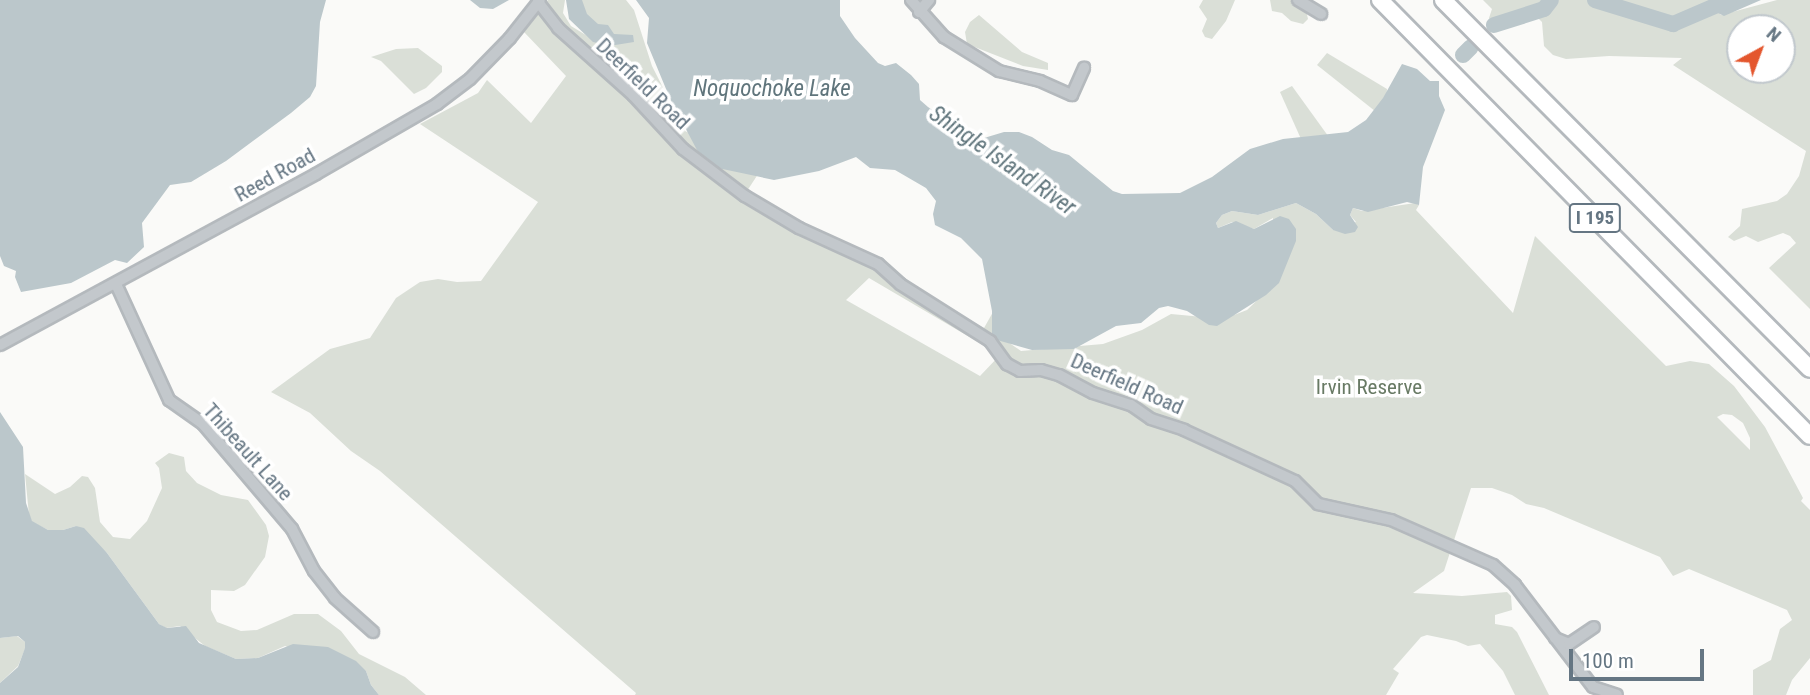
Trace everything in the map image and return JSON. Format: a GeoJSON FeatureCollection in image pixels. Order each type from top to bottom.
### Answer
{"type":"FeatureCollection","features":[{"type":"Feature","properties":{"kind":"highway","name":"I 195"},"geometry":{"type":"LineString","coordinates":[[1380,0],[1810,436]]}},
{"type":"Feature","properties":{"kind":"highway","name":"I 195"},"geometry":{"type":"LineString","coordinates":[[1443,0],[1810,369]]}},
{"type":"Feature","properties":{"kind":"street"},"geometry":{"type":"LineString","coordinates":[[911,0],[944,37],[999,71],[1040,81],[1072,95],[1084,68]]}},
{"type":"Feature","properties":{"kind":"street"},"geometry":{"type":"LineString","coordinates":[[919,12],[929,0]]}},
{"type":"Feature","properties":{"kind":"street"},"geometry":{"type":"LineString","coordinates":[[1298,0],[1321,14]]}},
{"type":"Feature","properties":{"kind":"street","name":"Reed Road"},"geometry":{"type":"LineString","coordinates":[[0,345],[116,284],[438,104],[471,79],[510,38],[539,1]]}},
{"type":"Feature","properties":{"kind":"street","name":"Deerfield Road"},"geometry":{"type":"LineString","coordinates":[[539,1],[558,28],[633,95],[706,170],[791,223],[878,264],[900,284],[990,341],[1007,364],[1020,372],[1041,370],[1059,375],[1093,393],[1131,405],[1151,419],[1184,430],[1295,481],[1318,504],[1401,524],[1493,565],[1515,585],[1552,637],[1593,687],[1617,695]]}},
{"type":"Feature","properties":{"kind":"street","name":"Thibeault Lane"},"geometry":{"type":"LineString","coordinates":[[116,284],[169,400],[203,424],[292,529],[314,571],[335,598],[373,632]]}},
{"type":"Feature","properties":{"kind":"street"},"geometry":{"type":"LineString","coordinates":[[1552,637],[1569,644],[1594,628]]}},
{"type":"Feature","properties":{"kind":"green space","name":"Irvin Reserve"},"geometry":{"type":"Polygon","coordinates":[[[548,0],[565,0],[563,13],[571,26],[594,40],[594,27],[578,0],[626,0],[634,10],[652,66],[685,131],[762,168],[747,191],[984,328],[993,312],[1008,342],[1021,351],[1103,344],[1142,330],[1171,314],[1203,317],[1234,315],[1247,310],[1274,284],[1273,218],[1254,229],[1232,222],[1218,228],[1216,223],[1222,215],[1232,211],[1258,215],[1296,203],[1316,214],[1333,230],[1356,222],[1350,215],[1353,208],[1362,211],[1415,203],[1419,205],[1416,210],[1513,313],[1535,236],[1666,366],[1690,361],[1709,364],[1734,386],[1765,427],[1803,498],[1801,501],[1810,510],[1810,658],[1792,680],[1786,695],[1753,695],[1753,670],[1771,660],[1780,629],[1792,620],[1787,610],[1689,569],[1673,576],[1660,557],[1544,508],[1526,504],[1512,495],[1492,488],[1471,488],[1444,571],[1413,593],[1462,596],[1507,592],[1511,596],[1512,610],[1495,615],[1495,624],[1512,627],[1517,632],[1549,695],[1515,695],[1503,671],[1480,644],[1468,646],[1427,635],[1421,637],[1393,669],[1399,673],[1386,695],[635,695],[636,693],[380,471],[351,451],[310,413],[271,392],[330,349],[370,338],[396,298],[420,282],[438,279],[457,282],[481,281],[538,202],[420,124],[478,93],[487,80],[531,123],[566,76],[524,32],[548,0]],[[869,278],[846,300],[980,376],[1000,355],[869,278]],[[1723,414],[1717,417],[1750,450],[1750,438],[1743,423],[1732,415],[1723,414]]]}},
{"type":"Feature","properties":{"kind":"green space"},"geometry":{"type":"Polygon","coordinates":[[[1203,0],[1235,0],[1226,21],[1212,39],[1205,37],[1202,31],[1207,19],[1199,7],[1203,0]]]}},
{"type":"Feature","properties":{"kind":"green space"},"geometry":{"type":"Polygon","coordinates":[[[1270,0],[1293,0],[1306,10],[1308,19],[1303,24],[1291,21],[1282,13],[1272,11],[1270,0]]]}},
{"type":"Feature","properties":{"kind":"green space"},"geometry":{"type":"Polygon","coordinates":[[[1483,0],[1721,0],[1714,6],[1721,15],[1777,0],[1810,0],[1810,309],[1769,268],[1796,243],[1790,236],[1783,233],[1758,242],[1746,236],[1734,241],[1728,237],[1740,226],[1742,209],[1777,201],[1787,194],[1799,176],[1806,151],[1673,65],[1682,58],[1609,56],[1566,59],[1553,55],[1544,46],[1542,22],[1535,15],[1499,25],[1492,24],[1489,18],[1492,9],[1483,0]]]}},
{"type":"Feature","properties":{"kind":"green space"},"geometry":{"type":"Polygon","coordinates":[[[979,15],[1022,52],[1048,63],[1048,70],[1023,66],[967,44],[965,32],[970,22],[979,15]]]}},
{"type":"Feature","properties":{"kind":"green space"},"geometry":{"type":"Polygon","coordinates":[[[418,48],[442,66],[442,72],[426,88],[414,94],[381,61],[371,57],[396,49],[418,48]]]}},
{"type":"Feature","properties":{"kind":"green space"},"geometry":{"type":"Polygon","coordinates":[[[1327,53],[1387,89],[1385,119],[1317,65],[1327,53]]]}},
{"type":"Feature","properties":{"kind":"green space"},"geometry":{"type":"Polygon","coordinates":[[[1292,86],[1331,140],[1301,139],[1280,92],[1292,86]]]}},
{"type":"Feature","properties":{"kind":"green space"},"geometry":{"type":"Polygon","coordinates":[[[169,453],[184,457],[186,471],[197,483],[221,495],[248,500],[266,525],[269,536],[265,557],[245,585],[234,591],[211,590],[211,610],[217,622],[241,631],[257,630],[294,614],[318,614],[341,631],[359,654],[405,677],[426,695],[379,695],[371,685],[366,671],[285,646],[258,658],[236,659],[205,646],[180,626],[166,628],[159,624],[107,553],[76,526],[63,530],[48,530],[32,522],[25,474],[55,494],[70,487],[82,476],[88,477],[95,488],[100,522],[113,537],[130,539],[147,521],[162,488],[159,468],[155,463],[169,453]]]}},
{"type":"Feature","properties":{"kind":"green space"},"geometry":{"type":"Polygon","coordinates":[[[17,636],[25,642],[25,649],[18,666],[0,683],[0,638],[17,636]]]}},
{"type":"Feature","properties":{"kind":"water"},"geometry":{"type":"Polygon","coordinates":[[[0,0],[326,0],[320,22],[316,86],[310,97],[291,113],[226,161],[191,182],[170,185],[142,223],[144,247],[127,263],[115,260],[71,283],[21,292],[15,277],[16,271],[4,266],[0,256],[0,0]]]}},
{"type":"Feature","properties":{"kind":"water"},"geometry":{"type":"Polygon","coordinates":[[[470,0],[509,0],[493,9],[480,8],[470,0]]]}},
{"type":"Feature","properties":{"kind":"water"},"geometry":{"type":"Polygon","coordinates":[[[566,0],[582,0],[587,14],[598,24],[608,25],[614,34],[633,35],[634,42],[609,46],[593,42],[569,19],[566,0]]]}},
{"type":"Feature","properties":{"kind":"water","name":"Noquochoke Lake"},"geometry":{"type":"Polygon","coordinates":[[[636,0],[840,0],[840,16],[855,38],[878,63],[885,66],[896,63],[911,75],[919,84],[920,100],[928,107],[971,136],[984,138],[1004,132],[1019,132],[1032,137],[1052,150],[1069,155],[1113,191],[1122,194],[1180,193],[1212,177],[1250,149],[1283,139],[1348,132],[1366,120],[1383,98],[1402,64],[1417,69],[1430,81],[1439,81],[1439,96],[1445,110],[1423,167],[1419,205],[1407,202],[1368,212],[1353,208],[1350,215],[1358,227],[1355,232],[1345,234],[1333,230],[1316,214],[1296,203],[1258,215],[1232,211],[1222,215],[1216,223],[1218,228],[1236,221],[1254,229],[1280,216],[1289,219],[1296,229],[1296,241],[1279,283],[1266,295],[1217,326],[1209,325],[1187,311],[1168,306],[1159,308],[1141,323],[1116,326],[1074,349],[1032,350],[997,340],[992,334],[992,311],[982,259],[961,238],[935,225],[933,214],[936,201],[926,188],[895,170],[870,168],[856,157],[819,171],[774,180],[713,167],[697,150],[671,101],[647,43],[649,18],[636,0]]]}},
{"type":"Feature","properties":{"kind":"water"},"geometry":{"type":"Polygon","coordinates":[[[1721,0],[1761,0],[1724,16],[1714,11],[1714,6],[1721,0]]]}},
{"type":"Feature","properties":{"kind":"water"},"geometry":{"type":"Polygon","coordinates":[[[0,412],[23,447],[26,503],[32,521],[48,530],[63,530],[76,526],[84,528],[107,553],[159,624],[167,628],[186,626],[199,643],[236,659],[258,658],[293,644],[328,647],[356,661],[366,671],[371,685],[379,695],[0,695],[0,683],[18,667],[25,642],[18,636],[0,638],[0,412]]]}},
{"type":"Feature","properties":{"kind":"waterway","name":"Shingle Island River"},"geometry":{"type":"LineString","coordinates":[[1494,25],[1544,9],[1551,0]]}},
{"type":"Feature","properties":{"kind":"waterway","name":"Shingle Island River"},"geometry":{"type":"LineString","coordinates":[[1595,0],[1673,24],[1729,0]]}},
{"type":"Feature","properties":{"kind":"waterway","name":"Shingle Island River"},"geometry":{"type":"LineString","coordinates":[[1463,55],[1471,47]]}}]}
